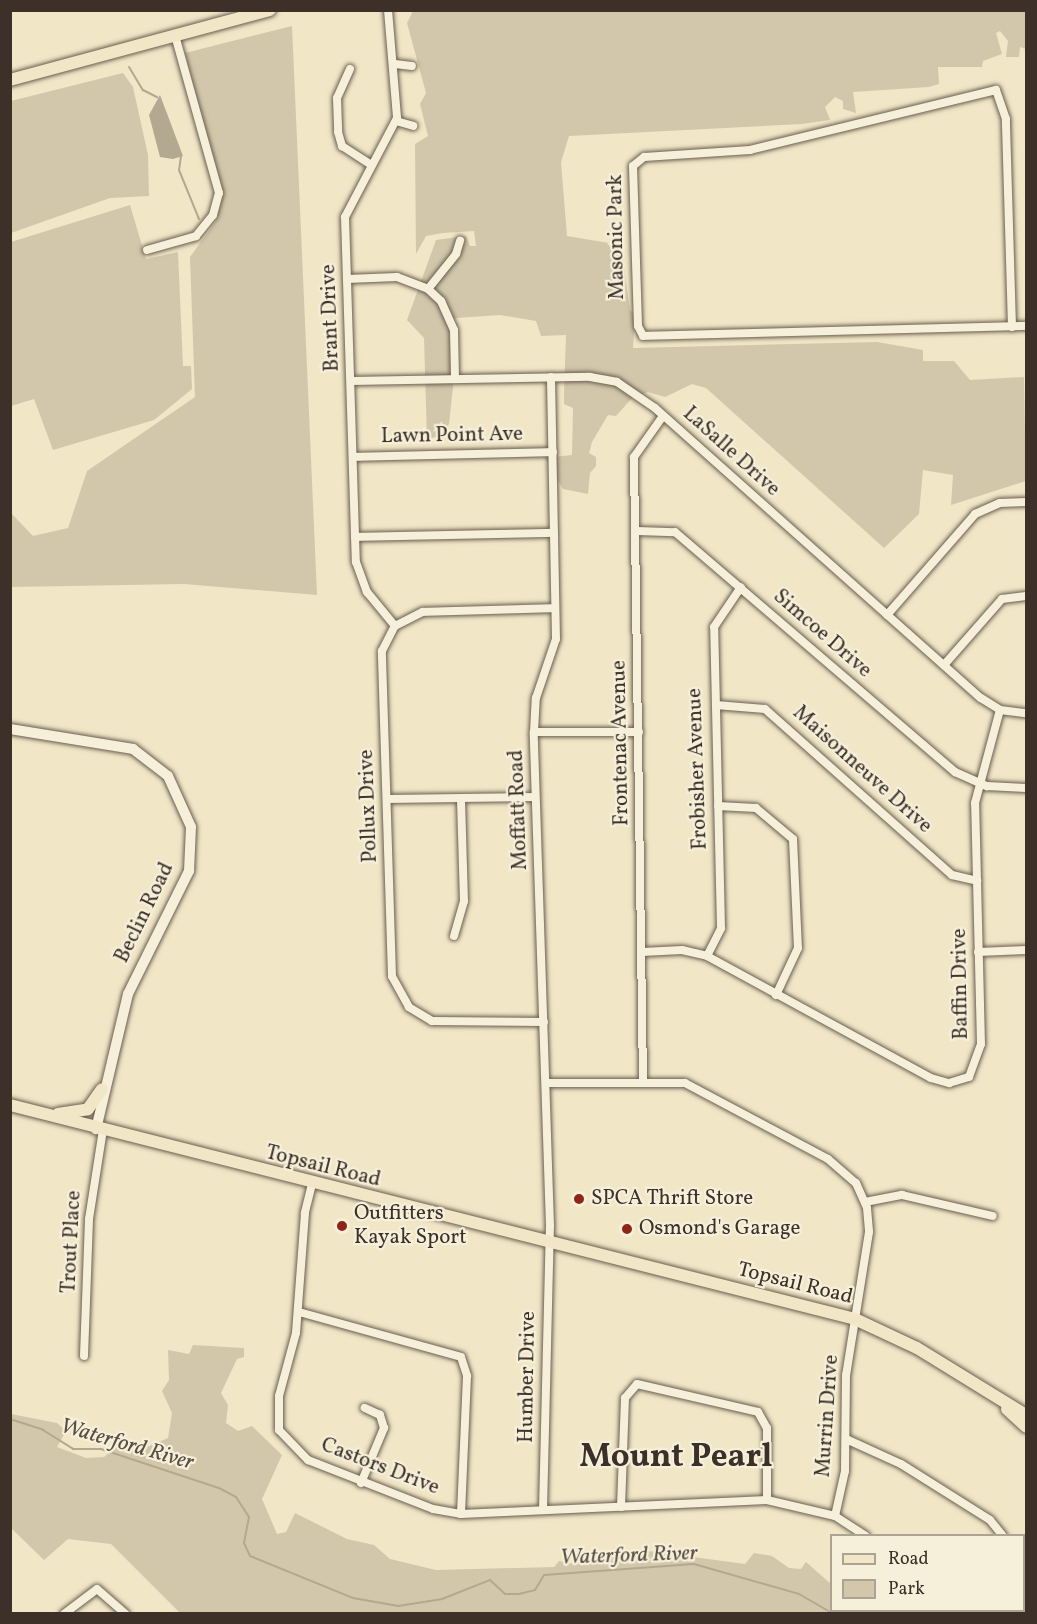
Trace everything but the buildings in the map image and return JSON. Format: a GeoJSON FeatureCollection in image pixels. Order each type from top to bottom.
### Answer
{"type":"FeatureCollection","features":[{"type":"Feature","properties":{"kind":"main road"},"geometry":{"type":"LineString","coordinates":[[10,80],[270,10]]}},
{"type":"Feature","properties":{"kind":"main road"},"geometry":{"type":"LineString","coordinates":[[50,1115],[83,1113],[102,1089]]}},
{"type":"Feature","properties":{"kind":"main road","name":"Topsail Road"},"geometry":{"type":"LineString","coordinates":[[10,1105],[549,1245],[855,1319],[917,1348],[1005,1405],[1026,1415]]}},
{"type":"Feature","properties":{"kind":"main road"},"geometry":{"type":"LineString","coordinates":[[1005,1405],[1026,1411]]}},
{"type":"Feature","properties":{"kind":"main road"},"geometry":{"type":"LineString","coordinates":[[1005,1405],[1026,1427]]}},
{"type":"Feature","properties":{"kind":"street"},"geometry":{"type":"LineString","coordinates":[[388,10],[395,64],[396,121],[412,126]]}},
{"type":"Feature","properties":{"kind":"street"},"geometry":{"type":"LineString","coordinates":[[147,250],[196,236],[213,215],[219,193],[175,35]]}},
{"type":"Feature","properties":{"kind":"street"},"geometry":{"type":"LineString","coordinates":[[395,64],[412,66]]}},
{"type":"Feature","properties":{"kind":"street"},"geometry":{"type":"LineString","coordinates":[[350,69],[337,98],[338,132],[342,146],[370,164]]}},
{"type":"Feature","properties":{"kind":"street","name":"Masonic Park"},"geometry":{"type":"LineString","coordinates":[[1012,327],[1006,119],[996,90],[750,150],[644,157],[634,163],[638,326],[643,336],[1012,327],[1026,326]]}},
{"type":"Feature","properties":{"kind":"street","name":"Brant Drive"},"geometry":{"type":"LineString","coordinates":[[395,626],[359,578],[355,537],[347,279],[347,204],[396,121]]}},
{"type":"Feature","properties":{"kind":"street"},"geometry":{"type":"LineString","coordinates":[[428,289],[460,241]]}},
{"type":"Feature","properties":{"kind":"street"},"geometry":{"type":"LineString","coordinates":[[347,279],[397,277],[428,289],[441,301],[454,330],[455,379]]}},
{"type":"Feature","properties":{"kind":"street","name":"LaSalle Drive"},"geometry":{"type":"LineString","coordinates":[[351,381],[551,377],[617,382],[663,416],[944,665],[1000,710]]}},
{"type":"Feature","properties":{"kind":"street","name":"Moffatt Road"},"geometry":{"type":"LineString","coordinates":[[549,1245],[534,732],[536,698],[556,639],[551,377]]}},
{"type":"Feature","properties":{"kind":"street","name":"Frontenac Avenue"},"geometry":{"type":"LineString","coordinates":[[643,1081],[637,531],[634,457],[663,416]]}},
{"type":"Feature","properties":{"kind":"street","name":"Lawn Point Ave"},"geometry":{"type":"LineString","coordinates":[[353,457],[553,452]]}},
{"type":"Feature","properties":{"kind":"street"},"geometry":{"type":"LineString","coordinates":[[887,615],[975,514],[1000,503],[1026,502]]}},
{"type":"Feature","properties":{"kind":"street","name":"Simcoe Drive"},"geometry":{"type":"LineString","coordinates":[[637,531],[675,532],[946,766],[977,783]]}},
{"type":"Feature","properties":{"kind":"street"},"geometry":{"type":"LineString","coordinates":[[355,537],[554,533]]}},
{"type":"Feature","properties":{"kind":"street","name":"Frobisher Avenue"},"geometry":{"type":"LineString","coordinates":[[707,957],[721,928],[714,627],[741,587]]}},
{"type":"Feature","properties":{"kind":"street"},"geometry":{"type":"LineString","coordinates":[[944,665],[1002,599],[1026,596]]}},
{"type":"Feature","properties":{"kind":"street"},"geometry":{"type":"LineString","coordinates":[[395,626],[423,612],[555,608]]}},
{"type":"Feature","properties":{"kind":"street","name":"Pollux Drive"},"geometry":{"type":"LineString","coordinates":[[395,626],[382,651],[392,976],[409,1007],[442,1025],[544,1022]]}},
{"type":"Feature","properties":{"kind":"street","name":"Maisonneuve Drive"},"geometry":{"type":"LineString","coordinates":[[716,705],[765,708],[952,875],[977,881]]}},
{"type":"Feature","properties":{"kind":"street"},"geometry":{"type":"LineString","coordinates":[[1000,710],[1026,713]]}},
{"type":"Feature","properties":{"kind":"street","name":"Baffin Drive"},"geometry":{"type":"LineString","coordinates":[[642,952],[682,950],[707,957],[949,1083],[969,1077],[981,1054],[977,783],[1000,710]]}},
{"type":"Feature","properties":{"kind":"street","name":"Beclin Road"},"geometry":{"type":"LineString","coordinates":[[10,729],[133,749],[168,776],[191,827],[189,871],[128,994],[102,1089],[100,1129]]}},
{"type":"Feature","properties":{"kind":"street"},"geometry":{"type":"LineString","coordinates":[[534,732],[639,732]]}},
{"type":"Feature","properties":{"kind":"street"},"geometry":{"type":"LineString","coordinates":[[977,783],[1026,788]]}},
{"type":"Feature","properties":{"kind":"street"},"geometry":{"type":"LineString","coordinates":[[387,799],[536,797]]}},
{"type":"Feature","properties":{"kind":"street"},"geometry":{"type":"LineString","coordinates":[[454,936],[464,902],[461,798]]}},
{"type":"Feature","properties":{"kind":"street"},"geometry":{"type":"LineString","coordinates":[[718,806],[756,808],[793,839],[798,948],[776,994]]}},
{"type":"Feature","properties":{"kind":"street"},"geometry":{"type":"LineString","coordinates":[[978,952],[1026,950]]}},
{"type":"Feature","properties":{"kind":"street"},"geometry":{"type":"LineString","coordinates":[[546,1083],[643,1081],[685,1083],[818,1154],[846,1172],[865,1202],[902,1195],[993,1216]]}},
{"type":"Feature","properties":{"kind":"street","name":"Trout Place"},"geometry":{"type":"LineString","coordinates":[[84,1356],[89,1219],[100,1129]]}},
{"type":"Feature","properties":{"kind":"street","name":"Castors Drive"},"geometry":{"type":"LineString","coordinates":[[312,1184],[305,1213],[299,1312],[279,1396],[279,1430],[308,1460],[361,1484],[461,1514],[768,1500],[835,1516],[864,1534]]}},
{"type":"Feature","properties":{"kind":"street","name":"Murrin Drive"},"geometry":{"type":"LineString","coordinates":[[835,1516],[846,1439],[846,1375],[869,1232],[865,1202]]}},
{"type":"Feature","properties":{"kind":"street","name":"Humber Drive"},"geometry":{"type":"LineString","coordinates":[[543,1510],[549,1245]]}},
{"type":"Feature","properties":{"kind":"street"},"geometry":{"type":"LineString","coordinates":[[299,1312],[461,1357],[466,1376],[461,1514]]}},
{"type":"Feature","properties":{"kind":"street"},"geometry":{"type":"LineString","coordinates":[[621,1507],[625,1398],[636,1384],[758,1412],[767,1428],[768,1500]]}},
{"type":"Feature","properties":{"kind":"street"},"geometry":{"type":"LineString","coordinates":[[361,1484],[384,1428],[380,1415],[365,1408]]}},
{"type":"Feature","properties":{"kind":"street"},"geometry":{"type":"LineString","coordinates":[[846,1439],[901,1464],[990,1520],[1001,1534]]}},
{"type":"Feature","properties":{"kind":"street"},"geometry":{"type":"LineString","coordinates":[[64,1614],[97,1589],[126,1614]]}},
{"type":"Feature","properties":{"kind":"green space"},"geometry":{"type":"Polygon","coordinates":[[[413,11],[1026,11],[1026,49],[1020,47],[1019,57],[1006,57],[1008,41],[1000,31],[996,33],[1002,54],[983,61],[982,67],[938,67],[939,84],[929,87],[853,92],[856,113],[843,109],[843,101],[835,97],[825,107],[830,120],[802,124],[569,136],[561,162],[567,236],[621,245],[630,310],[635,315],[633,348],[877,342],[923,350],[923,361],[954,361],[970,380],[1024,377],[1026,481],[951,505],[953,475],[923,470],[919,514],[884,548],[706,388],[692,384],[665,397],[648,392],[633,397],[616,416],[608,415],[592,442],[589,453],[596,457],[596,466],[590,473],[588,494],[563,489],[545,458],[572,455],[573,408],[564,404],[566,335],[541,336],[536,321],[500,315],[456,318],[449,323],[453,387],[449,424],[443,434],[427,440],[424,338],[407,320],[436,240],[466,236],[470,246],[476,246],[474,231],[443,233],[426,236],[416,254],[415,144],[428,136],[420,104],[426,93],[407,23],[413,11]]]}},
{"type":"Feature","properties":{"kind":"green space"},"geometry":{"type":"Polygon","coordinates":[[[292,26],[317,595],[184,584],[11,587],[10,512],[33,536],[68,528],[87,471],[195,397],[190,257],[216,221],[221,190],[185,53],[292,26]]]}},
{"type":"Feature","properties":{"kind":"green space"},"geometry":{"type":"Polygon","coordinates":[[[123,73],[133,87],[148,155],[149,196],[110,198],[11,233],[11,101],[123,73]]]}},
{"type":"Feature","properties":{"kind":"green space"},"geometry":{"type":"Polygon","coordinates":[[[130,205],[146,259],[178,252],[183,366],[191,366],[192,389],[154,420],[53,450],[34,399],[11,406],[11,242],[130,205]]]}},
{"type":"Feature","properties":{"kind":"green space"},"geometry":{"type":"Polygon","coordinates":[[[193,1345],[244,1348],[244,1357],[237,1359],[221,1393],[228,1405],[226,1423],[238,1431],[252,1426],[282,1455],[262,1499],[277,1534],[286,1532],[295,1513],[347,1539],[374,1545],[390,1559],[436,1570],[554,1567],[559,1561],[575,1564],[641,1550],[745,1564],[754,1553],[772,1556],[789,1568],[801,1569],[806,1562],[830,1583],[830,1612],[895,1613],[180,1613],[111,1544],[68,1539],[44,1560],[11,1528],[11,1414],[57,1423],[66,1431],[57,1447],[86,1458],[104,1457],[120,1444],[147,1447],[168,1438],[172,1413],[162,1391],[169,1380],[168,1350],[189,1354],[193,1345]]]}},
{"type":"Feature","properties":{"kind":"green space"},"geometry":{"type":"Polygon","coordinates":[[[1026,1538],[1026,1613],[1011,1613],[1025,1612],[1026,1538]]]}},
{"type":"Feature","properties":{"kind":"shaded area"},"geometry":{"type":"Polygon","coordinates":[[[160,95],[183,156],[173,159],[160,157],[149,115],[160,95]]]}},
{"type":"Feature","properties":{"kind":"waterway"},"geometry":{"type":"LineString","coordinates":[[129,67],[143,90],[157,97]]}},
{"type":"Feature","properties":{"kind":"waterway"},"geometry":{"type":"LineString","coordinates":[[181,156],[179,170],[199,219]]}},
{"type":"Feature","properties":{"kind":"waterway","name":"Waterford River"},"geometry":{"type":"LineString","coordinates":[[10,1419],[43,1430],[73,1449],[101,1449],[219,1488],[236,1497],[249,1517],[244,1543],[250,1556],[353,1598],[398,1606],[442,1599],[490,1580],[505,1594],[519,1594],[535,1590],[544,1575],[694,1564],[799,1594],[833,1614]]}},
{"type":"Feature","properties":{"kind":"place","name":"SPCA Thrift Store"},"geometry":{"type":"Point","coordinates":[579,1199]}},
{"type":"Feature","properties":{"kind":"place","name":"Outfitters Kayak Sport"},"geometry":{"type":"Point","coordinates":[342,1226]}},
{"type":"Feature","properties":{"kind":"place","name":"Osmond's Garage"},"geometry":{"type":"Point","coordinates":[627,1229]}},
{"type":"Feature","properties":{"kind":"district","name":"Mount Pearl"},"geometry":{"type":"Point","coordinates":[676,1459]}}]}
